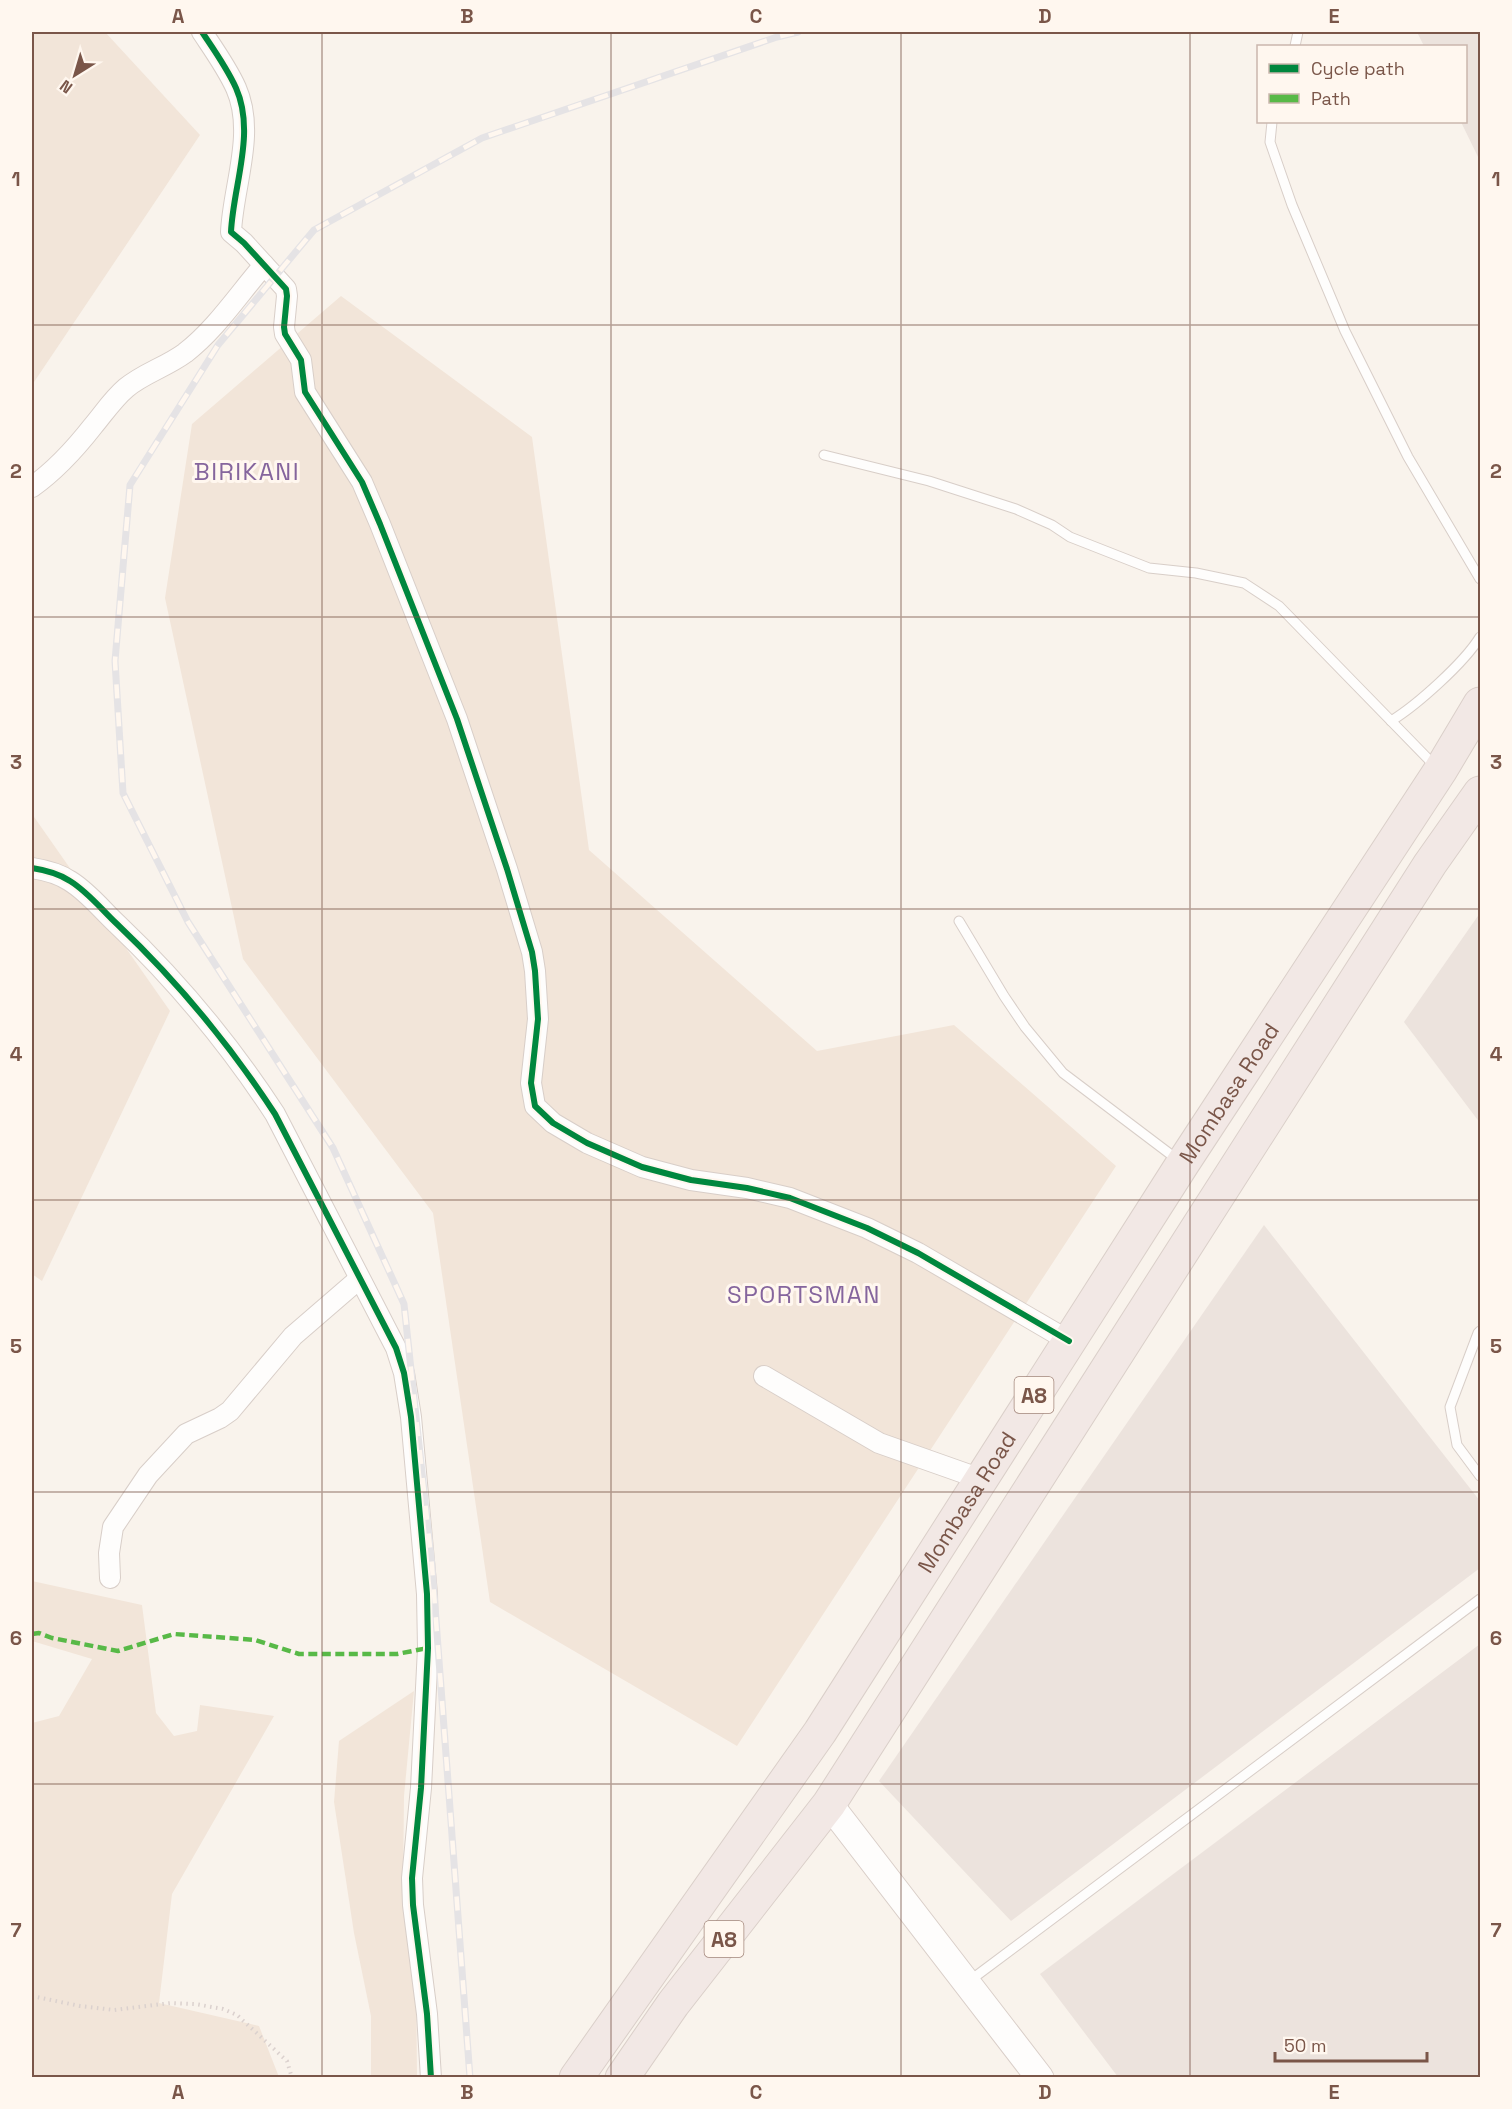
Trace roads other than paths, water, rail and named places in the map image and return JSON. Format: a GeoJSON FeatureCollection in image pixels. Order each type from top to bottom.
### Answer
{"type":"FeatureCollection","features":[{"type":"Feature","properties":{"kind":"highway","name":"Mombasa Road"},"geometry":{"type":"LineString","coordinates":[[576,2078],[820,1732],[1183,1164],[1440,771],[1480,704]]}},
{"type":"Feature","properties":{"kind":"highway","name":"Mombasa Road"},"geometry":{"type":"LineString","coordinates":[[622,2078],[673,2004],[829,1804],[1430,864],[1480,792]]}},
{"type":"Feature","properties":{"kind":"street"},"geometry":{"type":"LineString","coordinates":[[202,32],[222,61],[237,89],[243,112],[242,147],[231,231],[286,289],[285,334],[301,360],[305,392],[362,482],[475,765],[532,952],[538,1001],[537,1039],[531,1083],[535,1106],[553,1123],[587,1143],[642,1167],[691,1180],[747,1188],[790,1198],[867,1228],[918,1253],[1069,1341]]}},
{"type":"Feature","properties":{"kind":"street"},"geometry":{"type":"LineString","coordinates":[[32,487],[62,462],[126,388],[152,370],[184,354],[214,328],[264,265]]}},
{"type":"Feature","properties":{"kind":"street"},"geometry":{"type":"LineString","coordinates":[[32,868],[53,872],[80,888],[143,948],[192,1001],[254,1082],[276,1114],[359,1279],[388,1330],[401,1363],[411,1417],[427,1594],[429,1648],[421,1788],[412,1878],[413,1905],[427,2014],[430,2078]]}},
{"type":"Feature","properties":{"kind":"street"},"geometry":{"type":"LineString","coordinates":[[110,1578],[109,1553],[113,1527],[148,1475],[186,1434],[230,1411],[287,1341],[359,1279]]}},
{"type":"Feature","properties":{"kind":"street"},"geometry":{"type":"LineString","coordinates":[[764,1376],[879,1443],[981,1479]]}},
{"type":"Feature","properties":{"kind":"street"},"geometry":{"type":"LineString","coordinates":[[829,1804],[1040,2078]]}},
{"type":"Feature","properties":{"kind":"lane"},"geometry":{"type":"LineString","coordinates":[[1272,123],[1270,142],[1345,331],[1408,457],[1480,579]]}},
{"type":"Feature","properties":{"kind":"lane"},"geometry":{"type":"LineString","coordinates":[[824,455],[929,481],[1016,509],[1052,525],[1070,537],[1149,568],[1205,574],[1244,583],[1279,606],[1440,771]]}},
{"type":"Feature","properties":{"kind":"lane"},"geometry":{"type":"LineString","coordinates":[[1391,721],[1406,712],[1472,651],[1480,637]]}},
{"type":"Feature","properties":{"kind":"lane"},"geometry":{"type":"LineString","coordinates":[[959,921],[1025,1027],[1063,1073],[1183,1164]]}},
{"type":"Feature","properties":{"kind":"lane"},"geometry":{"type":"LineString","coordinates":[[1480,1331],[1450,1407],[1457,1445],[1480,1476]]}},
{"type":"Feature","properties":{"kind":"lane"},"geometry":{"type":"LineString","coordinates":[[968,1982],[1480,1599]]}},
{"type":"Feature","properties":{"kind":"railway"},"geometry":{"type":"LineString","coordinates":[[470,2078],[432,1566],[404,1304],[333,1148],[188,922],[123,793],[115,661],[130,485],[218,345],[314,230],[482,138],[777,37],[798,32]]}},
{"type":"Feature","properties":{"kind":"district","name":"BIRIKANI"},"geometry":{"type":"Point","coordinates":[247,471]}},
{"type":"Feature","properties":{"kind":"district","name":"SPORTSMAN"},"geometry":{"type":"Point","coordinates":[804,1294]}}]}
